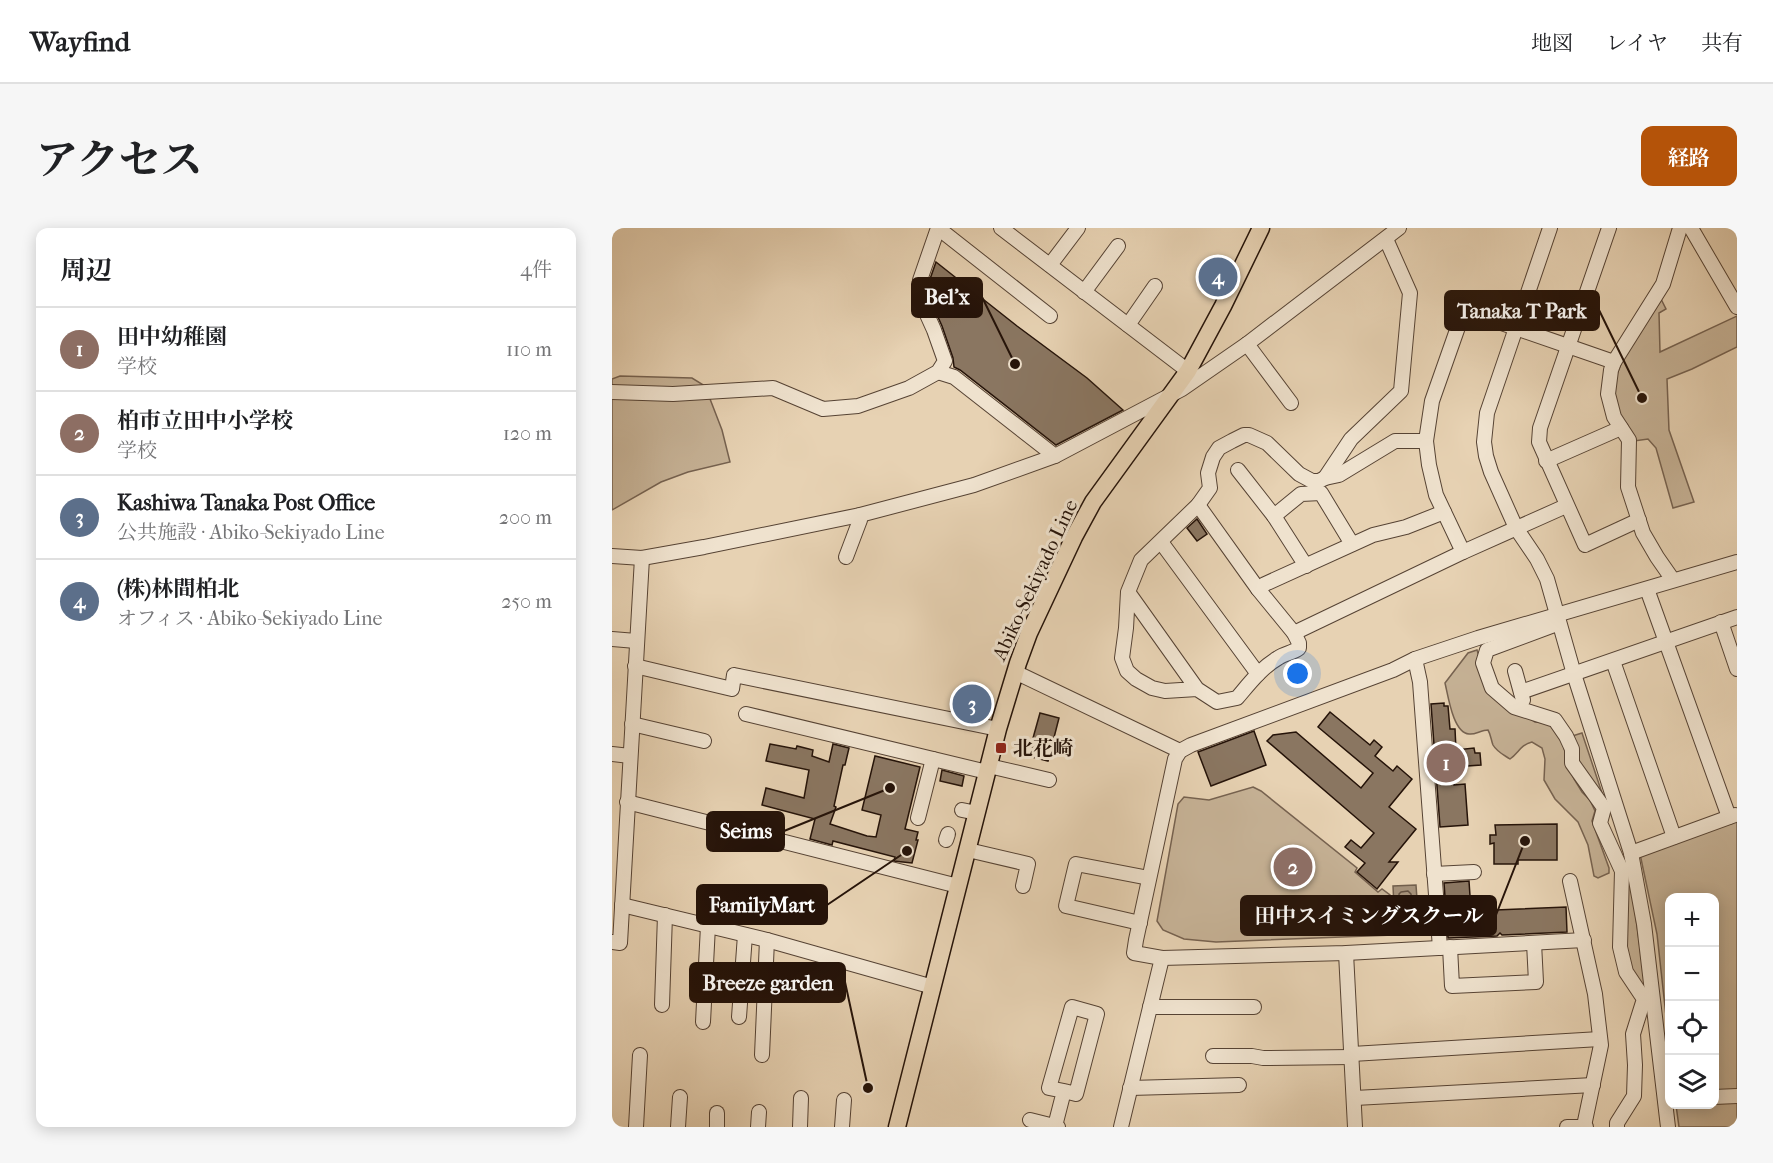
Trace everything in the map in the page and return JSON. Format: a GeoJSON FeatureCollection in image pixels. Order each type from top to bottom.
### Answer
{"type":"FeatureCollection","features":[{"type":"Feature","properties":{"kind":"main road","name":"Abiko-Sekiyado Line"},"geometry":{"type":"LineString","coordinates":[[897,1127],[958,886],[970,812],[988,769],[1015,672],[1029,633],[1093,502],[1188,371],[1218,317],[1262,228]]}},
{"type":"Feature","properties":{"kind":"street"},"geometry":{"type":"LineString","coordinates":[[612,392],[673,394],[773,388],[823,409],[858,406],[909,388],[938,372],[945,361],[920,299],[920,280],[938,228],[1050,316]]}},
{"type":"Feature","properties":{"kind":"street"},"geometry":{"type":"LineString","coordinates":[[1001,228],[1188,371]]}},
{"type":"Feature","properties":{"kind":"street"},"geometry":{"type":"LineString","coordinates":[[1050,265],[1078,228]]}},
{"type":"Feature","properties":{"kind":"street"},"geometry":{"type":"LineString","coordinates":[[612,556],[642,558],[860,515],[974,485],[1055,456],[1170,397],[1247,344],[1399,228]]}},
{"type":"Feature","properties":{"kind":"street"},"geometry":{"type":"LineString","coordinates":[[1550,228],[1487,413],[1484,442],[1491,472],[1516,528],[1537,559],[1547,579],[1560,619],[1610,806],[1631,853],[1620,948],[1626,972],[1649,998]]}},
{"type":"Feature","properties":{"kind":"street"},"geometry":{"type":"LineString","coordinates":[[1609,228],[1539,428],[1539,442],[1546,462],[1585,544],[1639,520]]}},
{"type":"Feature","properties":{"kind":"street"},"geometry":{"type":"LineString","coordinates":[[1673,580],[1643,533],[1628,487],[1629,440],[1614,417],[1608,394],[1614,362],[1663,284],[1680,228]]}},
{"type":"Feature","properties":{"kind":"street"},"geometry":{"type":"LineString","coordinates":[[1691,228],[1737,307]]}},
{"type":"Feature","properties":{"kind":"street"},"geometry":{"type":"LineString","coordinates":[[1325,478],[1351,439],[1401,391],[1410,293],[1386,239]]}},
{"type":"Feature","properties":{"kind":"street"},"geometry":{"type":"LineString","coordinates":[[1084,292],[1118,246]]}},
{"type":"Feature","properties":{"kind":"street"},"geometry":{"type":"LineString","coordinates":[[1128,325],[1155,286]]}},
{"type":"Feature","properties":{"kind":"street"},"geometry":{"type":"LineString","coordinates":[[1463,552],[1444,513],[1432,480],[1426,441],[1432,401],[1464,310],[1614,362]]}},
{"type":"Feature","properties":{"kind":"street"},"geometry":{"type":"LineString","coordinates":[[1247,344],[1291,403]]}},
{"type":"Feature","properties":{"kind":"street"},"geometry":{"type":"LineString","coordinates":[[938,372],[954,377],[1055,456]]}},
{"type":"Feature","properties":{"kind":"street"},"geometry":{"type":"LineString","coordinates":[[1546,462],[1621,428]]}},
{"type":"Feature","properties":{"kind":"street"},"geometry":{"type":"LineString","coordinates":[[1197,689],[1165,691],[1152,688],[1127,671],[1122,658],[1128,592],[1140,560],[1198,506],[1210,488],[1208,473],[1213,457],[1219,448],[1244,435],[1249,435],[1267,443],[1299,474],[1312,481],[1319,481],[1339,475],[1395,441],[1426,441]]}},
{"type":"Feature","properties":{"kind":"street"},"geometry":{"type":"LineString","coordinates":[[1238,470],[1274,516],[1306,566]]}},
{"type":"Feature","properties":{"kind":"street"},"geometry":{"type":"LineString","coordinates":[[1274,516],[1301,494],[1321,494],[1352,544]]}},
{"type":"Feature","properties":{"kind":"street"},"geometry":{"type":"LineString","coordinates":[[1128,592],[1197,689],[1217,702],[1237,698],[1258,674],[1279,657],[1299,648],[1294,633],[1258,589],[1198,506]]}},
{"type":"Feature","properties":{"kind":"street"},"geometry":{"type":"LineString","coordinates":[[1294,633],[1463,552],[1566,506]]}},
{"type":"Feature","properties":{"kind":"street"},"geometry":{"type":"LineString","coordinates":[[1258,589],[1264,584],[1373,535],[1444,513]]}},
{"type":"Feature","properties":{"kind":"street"},"geometry":{"type":"LineString","coordinates":[[846,557],[860,515]]}},
{"type":"Feature","properties":{"kind":"street"},"geometry":{"type":"LineString","coordinates":[[1161,542],[1258,674]]}},
{"type":"Feature","properties":{"kind":"street"},"geometry":{"type":"LineString","coordinates":[[612,942],[620,943],[642,558]]}},
{"type":"Feature","properties":{"kind":"street"},"geometry":{"type":"LineString","coordinates":[[1610,806],[1572,763],[1572,749],[1555,720],[1514,707],[1492,688],[1483,663],[1486,650],[1560,619],[1673,580],[1737,562]]}},
{"type":"Feature","properties":{"kind":"street"},"geometry":{"type":"LineString","coordinates":[[1631,853],[1733,816],[1647,589]]}},
{"type":"Feature","properties":{"kind":"street"},"geometry":{"type":"LineString","coordinates":[[1521,692],[1737,617]]}},
{"type":"Feature","properties":{"kind":"street"},"geometry":{"type":"LineString","coordinates":[[1560,619],[1478,638],[1415,659],[1393,670],[1180,751],[1175,759],[1134,953],[1162,958],[1346,953],[1584,940]]}},
{"type":"Feature","properties":{"kind":"street"},"geometry":{"type":"LineString","coordinates":[[1720,622],[1737,669]]}},
{"type":"Feature","properties":{"kind":"street"},"geometry":{"type":"LineString","coordinates":[[612,639],[636,641]]}},
{"type":"Feature","properties":{"kind":"street"},"geometry":{"type":"LineString","coordinates":[[1415,659],[1420,682],[1436,840],[1437,857],[1434,874],[1452,986],[1536,982],[1534,943]]}},
{"type":"Feature","properties":{"kind":"street"},"geometry":{"type":"LineString","coordinates":[[1613,661],[1674,837]]}},
{"type":"Feature","properties":{"kind":"street"},"geometry":{"type":"LineString","coordinates":[[635,666],[732,689],[734,675],[998,729]]}},
{"type":"Feature","properties":{"kind":"street"},"geometry":{"type":"LineString","coordinates":[[1515,671],[1526,711]]}},
{"type":"Feature","properties":{"kind":"street"},"geometry":{"type":"LineString","coordinates":[[1015,672],[1180,751]]}},
{"type":"Feature","properties":{"kind":"street"},"geometry":{"type":"LineString","coordinates":[[746,714],[933,759],[1049,780]]}},
{"type":"Feature","properties":{"kind":"street"},"geometry":{"type":"LineString","coordinates":[[632,724],[704,741]]}},
{"type":"Feature","properties":{"kind":"street"},"geometry":{"type":"LineString","coordinates":[[612,754],[630,756]]}},
{"type":"Feature","properties":{"kind":"street"},"geometry":{"type":"LineString","coordinates":[[918,818],[933,759]]}},
{"type":"Feature","properties":{"kind":"street"},"geometry":{"type":"LineString","coordinates":[[627,802],[958,886]]}},
{"type":"Feature","properties":{"kind":"street"},"geometry":{"type":"LineString","coordinates":[[1610,806],[1600,823],[1628,870],[1644,924],[1649,998],[1665,1065]]}},
{"type":"Feature","properties":{"kind":"street"},"geometry":{"type":"LineString","coordinates":[[963,856],[1028,864],[1023,886]]}},
{"type":"Feature","properties":{"kind":"street"},"geometry":{"type":"LineString","coordinates":[[1140,923],[1066,906],[1076,864],[1149,878]]}},
{"type":"Feature","properties":{"kind":"street"},"geometry":{"type":"LineString","coordinates":[[1434,874],[1474,872]]}},
{"type":"Feature","properties":{"kind":"street"},"geometry":{"type":"LineString","coordinates":[[1567,885],[1584,940],[1595,994],[1601,1045],[1585,1126],[1567,1127]]}},
{"type":"Feature","properties":{"kind":"street"},"geometry":{"type":"LineString","coordinates":[[622,904],[767,940],[933,987]]}},
{"type":"Feature","properties":{"kind":"street"},"geometry":{"type":"LineString","coordinates":[[662,1005],[665,915]]}},
{"type":"Feature","properties":{"kind":"street"},"geometry":{"type":"LineString","coordinates":[[703,1022],[708,926]]}},
{"type":"Feature","properties":{"kind":"street"},"geometry":{"type":"LineString","coordinates":[[739,1017],[745,935]]}},
{"type":"Feature","properties":{"kind":"street"},"geometry":{"type":"LineString","coordinates":[[762,1055],[767,940]]}},
{"type":"Feature","properties":{"kind":"street"},"geometry":{"type":"LineString","coordinates":[[1346,953],[1355,1127]]}},
{"type":"Feature","properties":{"kind":"street"},"geometry":{"type":"LineString","coordinates":[[1121,1127],[1162,958]]}},
{"type":"Feature","properties":{"kind":"street"},"geometry":{"type":"LineString","coordinates":[[1617,1127],[1617,1123],[1634,1096],[1633,1034],[1649,998]]}},
{"type":"Feature","properties":{"kind":"street"},"geometry":{"type":"LineString","coordinates":[[1072,1006],[1097,1014],[1076,1094],[1064,1091],[1049,1088],[1072,1006]]}},
{"type":"Feature","properties":{"kind":"street"},"geometry":{"type":"LineString","coordinates":[[1150,1007],[1254,1007]]}},
{"type":"Feature","properties":{"kind":"street"},"geometry":{"type":"LineString","coordinates":[[1213,1056],[1263,1058],[1352,1055],[1600,1039]]}},
{"type":"Feature","properties":{"kind":"street"},"geometry":{"type":"LineString","coordinates":[[636,1127],[640,1054]]}},
{"type":"Feature","properties":{"kind":"street"},"geometry":{"type":"LineString","coordinates":[[1130,1088],[1239,1085]]}},
{"type":"Feature","properties":{"kind":"street"},"geometry":{"type":"LineString","coordinates":[[1355,1098],[1593,1085]]}},
{"type":"Feature","properties":{"kind":"street"},"geometry":{"type":"LineString","coordinates":[[1030,1120],[1056,1127],[1064,1091]]}},
{"type":"Feature","properties":{"kind":"street"},"geometry":{"type":"LineString","coordinates":[[1719,1097],[1737,1096]]}},
{"type":"Feature","properties":{"kind":"street"},"geometry":{"type":"LineString","coordinates":[[678,1127],[680,1097]]}},
{"type":"Feature","properties":{"kind":"street"},"geometry":{"type":"LineString","coordinates":[[800,1127],[801,1098]]}},
{"type":"Feature","properties":{"kind":"street"},"geometry":{"type":"LineString","coordinates":[[842,1127],[844,1100]]}},
{"type":"Feature","properties":{"kind":"street"},"geometry":{"type":"LineString","coordinates":[[1667,1109],[1668,1127]]}},
{"type":"Feature","properties":{"kind":"street"},"geometry":{"type":"LineString","coordinates":[[758,1127],[759,1112]]}},
{"type":"Feature","properties":{"kind":"shaded area"},"geometry":{"type":"Polygon","coordinates":[[[1661,299],[1666,309],[1659,313],[1660,352],[1737,316],[1737,347],[1667,379],[1669,430],[1694,502],[1673,508],[1656,448],[1648,439],[1634,441],[1618,410],[1614,396],[1620,366],[1661,299]]]}},
{"type":"Feature","properties":{"kind":"shaded area"},"geometry":{"type":"Polygon","coordinates":[[[620,376],[692,378],[705,386],[722,430],[730,462],[688,472],[661,482],[612,510],[612,379],[620,376]]]}},
{"type":"Feature","properties":{"kind":"shaded area"},"geometry":{"type":"Polygon","coordinates":[[[1477,650],[1490,693],[1535,722],[1547,723],[1563,744],[1574,779],[1590,800],[1595,811],[1592,821],[1609,873],[1598,878],[1594,876],[1588,845],[1578,822],[1555,799],[1544,780],[1545,759],[1542,748],[1532,742],[1528,743],[1510,759],[1493,745],[1488,730],[1469,734],[1463,732],[1455,721],[1445,683],[1468,653],[1477,650]]]}},
{"type":"Feature","properties":{"kind":"shaded area"},"geometry":{"type":"Polygon","coordinates":[[[1582,733],[1605,802],[1575,762],[1569,737],[1582,733]]]}},
{"type":"Feature","properties":{"kind":"shaded area"},"geometry":{"type":"Polygon","coordinates":[[[1253,787],[1357,868],[1355,872],[1378,892],[1382,889],[1390,895],[1393,935],[1216,942],[1184,939],[1163,930],[1157,921],[1178,804],[1184,797],[1209,800],[1253,787]]]}},
{"type":"Feature","properties":{"kind":"shaded area"},"geometry":{"type":"Polygon","coordinates":[[[1737,820],[1737,1127],[1679,1127],[1677,1109],[1719,1109],[1719,893],[1665,893],[1665,1007],[1657,934],[1640,854],[1737,820]]]}},
{"type":"Feature","properties":{"kind":"shaded area"},"geometry":{"type":"Polygon","coordinates":[[[1628,878],[1633,896],[1646,992],[1641,992],[1622,948],[1628,878]]]}},
{"type":"Feature","properties":{"kind":"water"},"geometry":{"type":"Polygon","coordinates":[[[1416,885],[1419,927],[1395,928],[1393,886],[1416,885]]]}},
{"type":"Feature","properties":{"kind":"building"},"geometry":{"type":"Polygon","coordinates":[[[936,262],[1087,378],[1123,410],[1056,445],[954,367],[942,326],[929,297],[929,282],[936,262]]]}},
{"type":"Feature","properties":{"kind":"building"},"geometry":{"type":"Polygon","coordinates":[[[1197,519],[1207,534],[1197,541],[1187,528],[1197,519]]]}},
{"type":"Feature","properties":{"kind":"building"},"geometry":{"type":"Polygon","coordinates":[[[1444,703],[1444,706],[1448,706],[1450,729],[1455,729],[1456,750],[1474,748],[1475,753],[1480,753],[1481,765],[1453,767],[1454,785],[1465,784],[1468,825],[1440,827],[1431,704],[1444,703]]]}},
{"type":"Feature","properties":{"kind":"building"},"geometry":{"type":"Polygon","coordinates":[[[1330,712],[1370,745],[1374,740],[1382,747],[1375,756],[1393,771],[1397,766],[1412,779],[1389,807],[1416,829],[1389,862],[1398,862],[1377,889],[1357,872],[1365,863],[1345,847],[1351,840],[1361,848],[1374,833],[1267,741],[1273,735],[1296,732],[1361,788],[1373,773],[1318,727],[1330,712]]]}},
{"type":"Feature","properties":{"kind":"building"},"geometry":{"type":"Polygon","coordinates":[[[1040,713],[1059,718],[1048,761],[1028,756],[1040,713]]]}},
{"type":"Feature","properties":{"kind":"building"},"geometry":{"type":"Polygon","coordinates":[[[1254,731],[1266,765],[1211,786],[1198,752],[1254,731]]]}},
{"type":"Feature","properties":{"kind":"building"},"geometry":{"type":"Polygon","coordinates":[[[770,744],[813,750],[812,756],[829,762],[833,744],[849,748],[830,824],[867,836],[876,837],[881,815],[862,810],[875,756],[920,767],[905,829],[918,832],[912,863],[894,861],[895,857],[833,841],[832,845],[810,839],[815,819],[762,805],[766,788],[804,798],[809,770],[766,761],[770,744]]]}},
{"type":"Feature","properties":{"kind":"building"},"geometry":{"type":"Polygon","coordinates":[[[942,770],[964,776],[962,786],[940,781],[942,770]]]}},
{"type":"Feature","properties":{"kind":"building"},"geometry":{"type":"Polygon","coordinates":[[[1557,824],[1557,860],[1518,860],[1518,864],[1494,864],[1494,843],[1490,844],[1490,835],[1496,835],[1495,825],[1557,824]]]}},
{"type":"Feature","properties":{"kind":"building"},"geometry":{"type":"Polygon","coordinates":[[[1469,881],[1471,911],[1566,907],[1567,932],[1502,935],[1500,933],[1497,936],[1448,938],[1444,883],[1469,881]]]}},
{"type":"Feature","properties":{"kind":"place","name":"(株)林間柏北"},"geometry":{"type":"Point","coordinates":[1218,277]}},
{"type":"Feature","properties":{"kind":"place","name":"Bel'x"},"geometry":{"type":"Point","coordinates":[1015,364]}},
{"type":"Feature","properties":{"kind":"place","name":"Tanaka T Park"},"geometry":{"type":"Point","coordinates":[1642,398]}},
{"type":"Feature","properties":{"kind":"place","name":"Kashiwa Tanaka Post Office"},"geometry":{"type":"Point","coordinates":[972,704]}},
{"type":"Feature","properties":{"kind":"place","name":"北花崎"},"geometry":{"type":"Point","coordinates":[1001,748]}},
{"type":"Feature","properties":{"kind":"place","name":"田中幼稚園"},"geometry":{"type":"Point","coordinates":[1446,763]}},
{"type":"Feature","properties":{"kind":"place","name":"Seims"},"geometry":{"type":"Point","coordinates":[890,788]}},
{"type":"Feature","properties":{"kind":"place","name":"田中スイミングスクール"},"geometry":{"type":"Point","coordinates":[1525,841]}},
{"type":"Feature","properties":{"kind":"place","name":"FamilyMart"},"geometry":{"type":"Point","coordinates":[907,851]}},
{"type":"Feature","properties":{"kind":"place","name":"柏市立田中小学校"},"geometry":{"type":"Point","coordinates":[1293,867]}},
{"type":"Feature","properties":{"kind":"place","name":"Breeze garden"},"geometry":{"type":"Point","coordinates":[868,1088]}}]}
